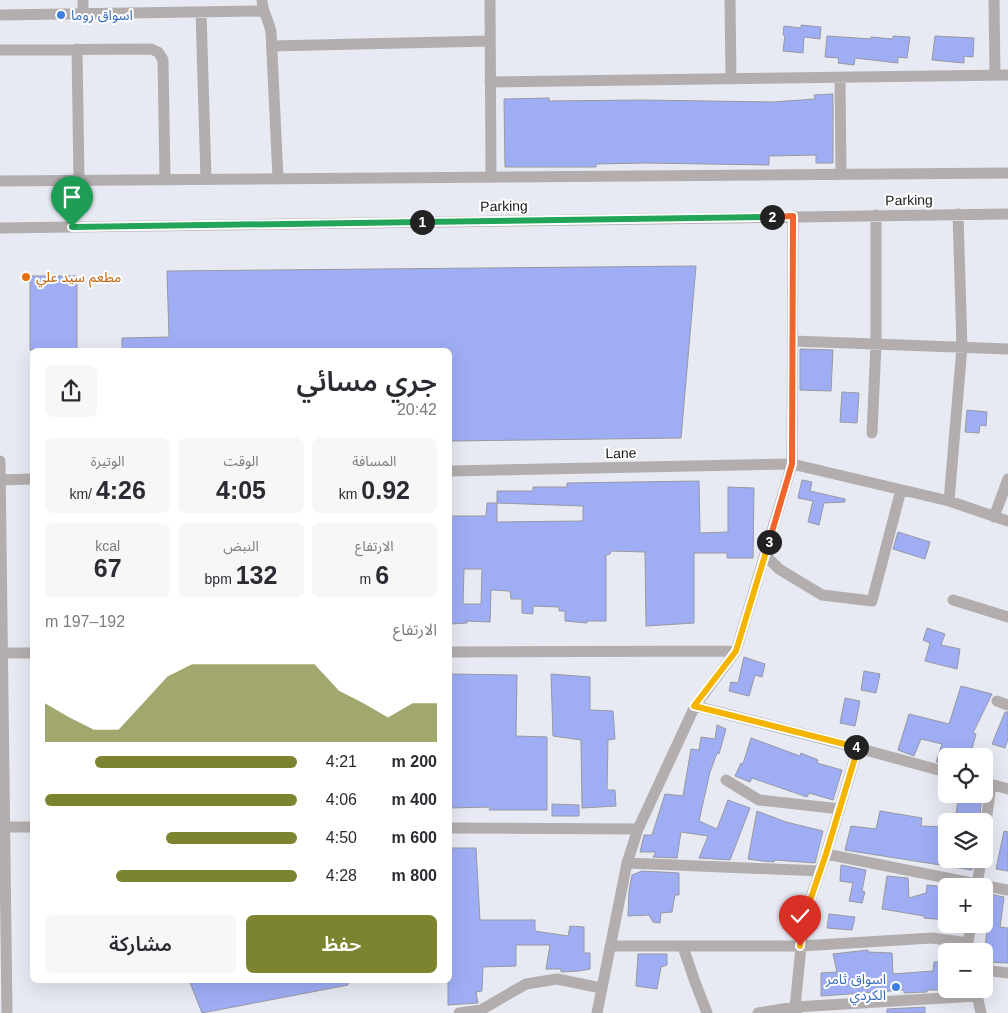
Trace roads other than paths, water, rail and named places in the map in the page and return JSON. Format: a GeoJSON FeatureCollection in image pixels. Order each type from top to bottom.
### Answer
{"type":"FeatureCollection","features":[{"type":"Feature","properties":{"kind":"street"},"geometry":{"type":"LineString","coordinates":[[83,0],[83,14]]}},
{"type":"Feature","properties":{"kind":"street"},"geometry":{"type":"LineString","coordinates":[[172,0],[172,12]]}},
{"type":"Feature","properties":{"kind":"street"},"geometry":{"type":"LineString","coordinates":[[490,0],[491,177]]}},
{"type":"Feature","properties":{"kind":"street"},"geometry":{"type":"LineString","coordinates":[[730,0],[731,79]]}},
{"type":"Feature","properties":{"kind":"street"},"geometry":{"type":"LineString","coordinates":[[994,0],[995,75]]}},
{"type":"Feature","properties":{"kind":"street"},"geometry":{"type":"LineString","coordinates":[[0,15],[201,12],[262,6],[270,27],[272,46],[278,178]]}},
{"type":"Feature","properties":{"kind":"street"},"geometry":{"type":"LineString","coordinates":[[201,12],[206,179]]}},
{"type":"Feature","properties":{"kind":"street"},"geometry":{"type":"LineString","coordinates":[[272,46],[490,41]]}},
{"type":"Feature","properties":{"kind":"street"},"geometry":{"type":"LineString","coordinates":[[77,49],[79,180]]}},
{"type":"Feature","properties":{"kind":"street"},"geometry":{"type":"LineString","coordinates":[[0,50],[151,49],[161,56],[163,60],[165,179]]}},
{"type":"Feature","properties":{"kind":"street"},"geometry":{"type":"LineString","coordinates":[[490,82],[1008,75]]}},
{"type":"Feature","properties":{"kind":"street"},"geometry":{"type":"LineString","coordinates":[[840,77],[841,174]]}},
{"type":"Feature","properties":{"kind":"street"},"geometry":{"type":"LineString","coordinates":[[0,181],[1008,173]]}},
{"type":"Feature","properties":{"kind":"street"},"geometry":{"type":"LineString","coordinates":[[949,501],[962,347],[958,214]]}},
{"type":"Feature","properties":{"kind":"street","name":"Parking"},"geometry":{"type":"LineString","coordinates":[[0,228],[1008,214]]}},
{"type":"Feature","properties":{"kind":"street"},"geometry":{"type":"LineString","coordinates":[[872,434],[876,344],[876,215]]}},
{"type":"Feature","properties":{"kind":"street"},"geometry":{"type":"LineString","coordinates":[[597,1013],[627,863],[638,828],[694,706],[736,651],[792,464],[793,216]]}},
{"type":"Feature","properties":{"kind":"street"},"geometry":{"type":"LineString","coordinates":[[793,341],[1008,349]]}},
{"type":"Feature","properties":{"kind":"street"},"geometry":{"type":"LineString","coordinates":[[0,461],[7,1013]]}},
{"type":"Feature","properties":{"kind":"street","name":"Lane"},"geometry":{"type":"LineString","coordinates":[[452,471],[792,464],[949,501],[1008,521]]}},
{"type":"Feature","properties":{"kind":"street"},"geometry":{"type":"LineString","coordinates":[[1,480],[30,479]]}},
{"type":"Feature","properties":{"kind":"street"},"geometry":{"type":"LineString","coordinates":[[994,517],[1008,479]]}},
{"type":"Feature","properties":{"kind":"street"},"geometry":{"type":"LineString","coordinates":[[765,555],[779,569],[822,595],[872,601],[902,490]]}},
{"type":"Feature","properties":{"kind":"street"},"geometry":{"type":"LineString","coordinates":[[953,600],[1008,617]]}},
{"type":"Feature","properties":{"kind":"street"},"geometry":{"type":"LineString","coordinates":[[452,652],[736,651]]}},
{"type":"Feature","properties":{"kind":"street"},"geometry":{"type":"LineString","coordinates":[[3,653],[30,653]]}},
{"type":"Feature","properties":{"kind":"street"},"geometry":{"type":"LineString","coordinates":[[694,706],[938,770]]}},
{"type":"Feature","properties":{"kind":"street"},"geometry":{"type":"LineString","coordinates":[[796,1010],[800,946],[804,918],[826,854],[858,748]]}},
{"type":"Feature","properties":{"kind":"street"},"geometry":{"type":"LineString","coordinates":[[726,780],[759,800],[840,809]]}},
{"type":"Feature","properties":{"kind":"street"},"geometry":{"type":"LineString","coordinates":[[993,786],[1008,790]]}},
{"type":"Feature","properties":{"kind":"street"},"geometry":{"type":"LineString","coordinates":[[4,827],[30,827]]}},
{"type":"Feature","properties":{"kind":"street"},"geometry":{"type":"LineString","coordinates":[[452,828],[638,828]]}},
{"type":"Feature","properties":{"kind":"street"},"geometry":{"type":"LineString","coordinates":[[826,854],[943,878]]}},
{"type":"Feature","properties":{"kind":"street"},"geometry":{"type":"LineString","coordinates":[[627,863],[820,871]]}},
{"type":"Feature","properties":{"kind":"street"},"geometry":{"type":"LineString","coordinates":[[993,888],[1008,890]]}},
{"type":"Feature","properties":{"kind":"street"},"geometry":{"type":"LineString","coordinates":[[610,946],[800,946],[932,938],[952,943]]}},
{"type":"Feature","properties":{"kind":"street"},"geometry":{"type":"LineString","coordinates":[[683,947],[707,1013]]}},
{"type":"Feature","properties":{"kind":"street"},"geometry":{"type":"LineString","coordinates":[[993,971],[1008,973]]}},
{"type":"Feature","properties":{"kind":"street"},"geometry":{"type":"LineString","coordinates":[[459,1013],[481,1010],[526,984],[557,979],[601,988]]}},
{"type":"Feature","properties":{"kind":"street"},"geometry":{"type":"LineString","coordinates":[[758,1013],[938,996]]}},
{"type":"Feature","properties":{"kind":"street"},"geometry":{"type":"LineString","coordinates":[[977,998],[981,1013]]}},
{"type":"Feature","properties":{"kind":"place","name":"اسواق روما"},"geometry":{"type":"Point","coordinates":[61,15]}},
{"type":"Feature","properties":{"kind":"place","name":"مطعم سيد علي"},"geometry":{"type":"Point","coordinates":[26,277]}},
{"type":"Feature","properties":{"kind":"place","name":"اسواق ثامر الكردي"},"geometry":{"type":"Point","coordinates":[896,987]}}]}
